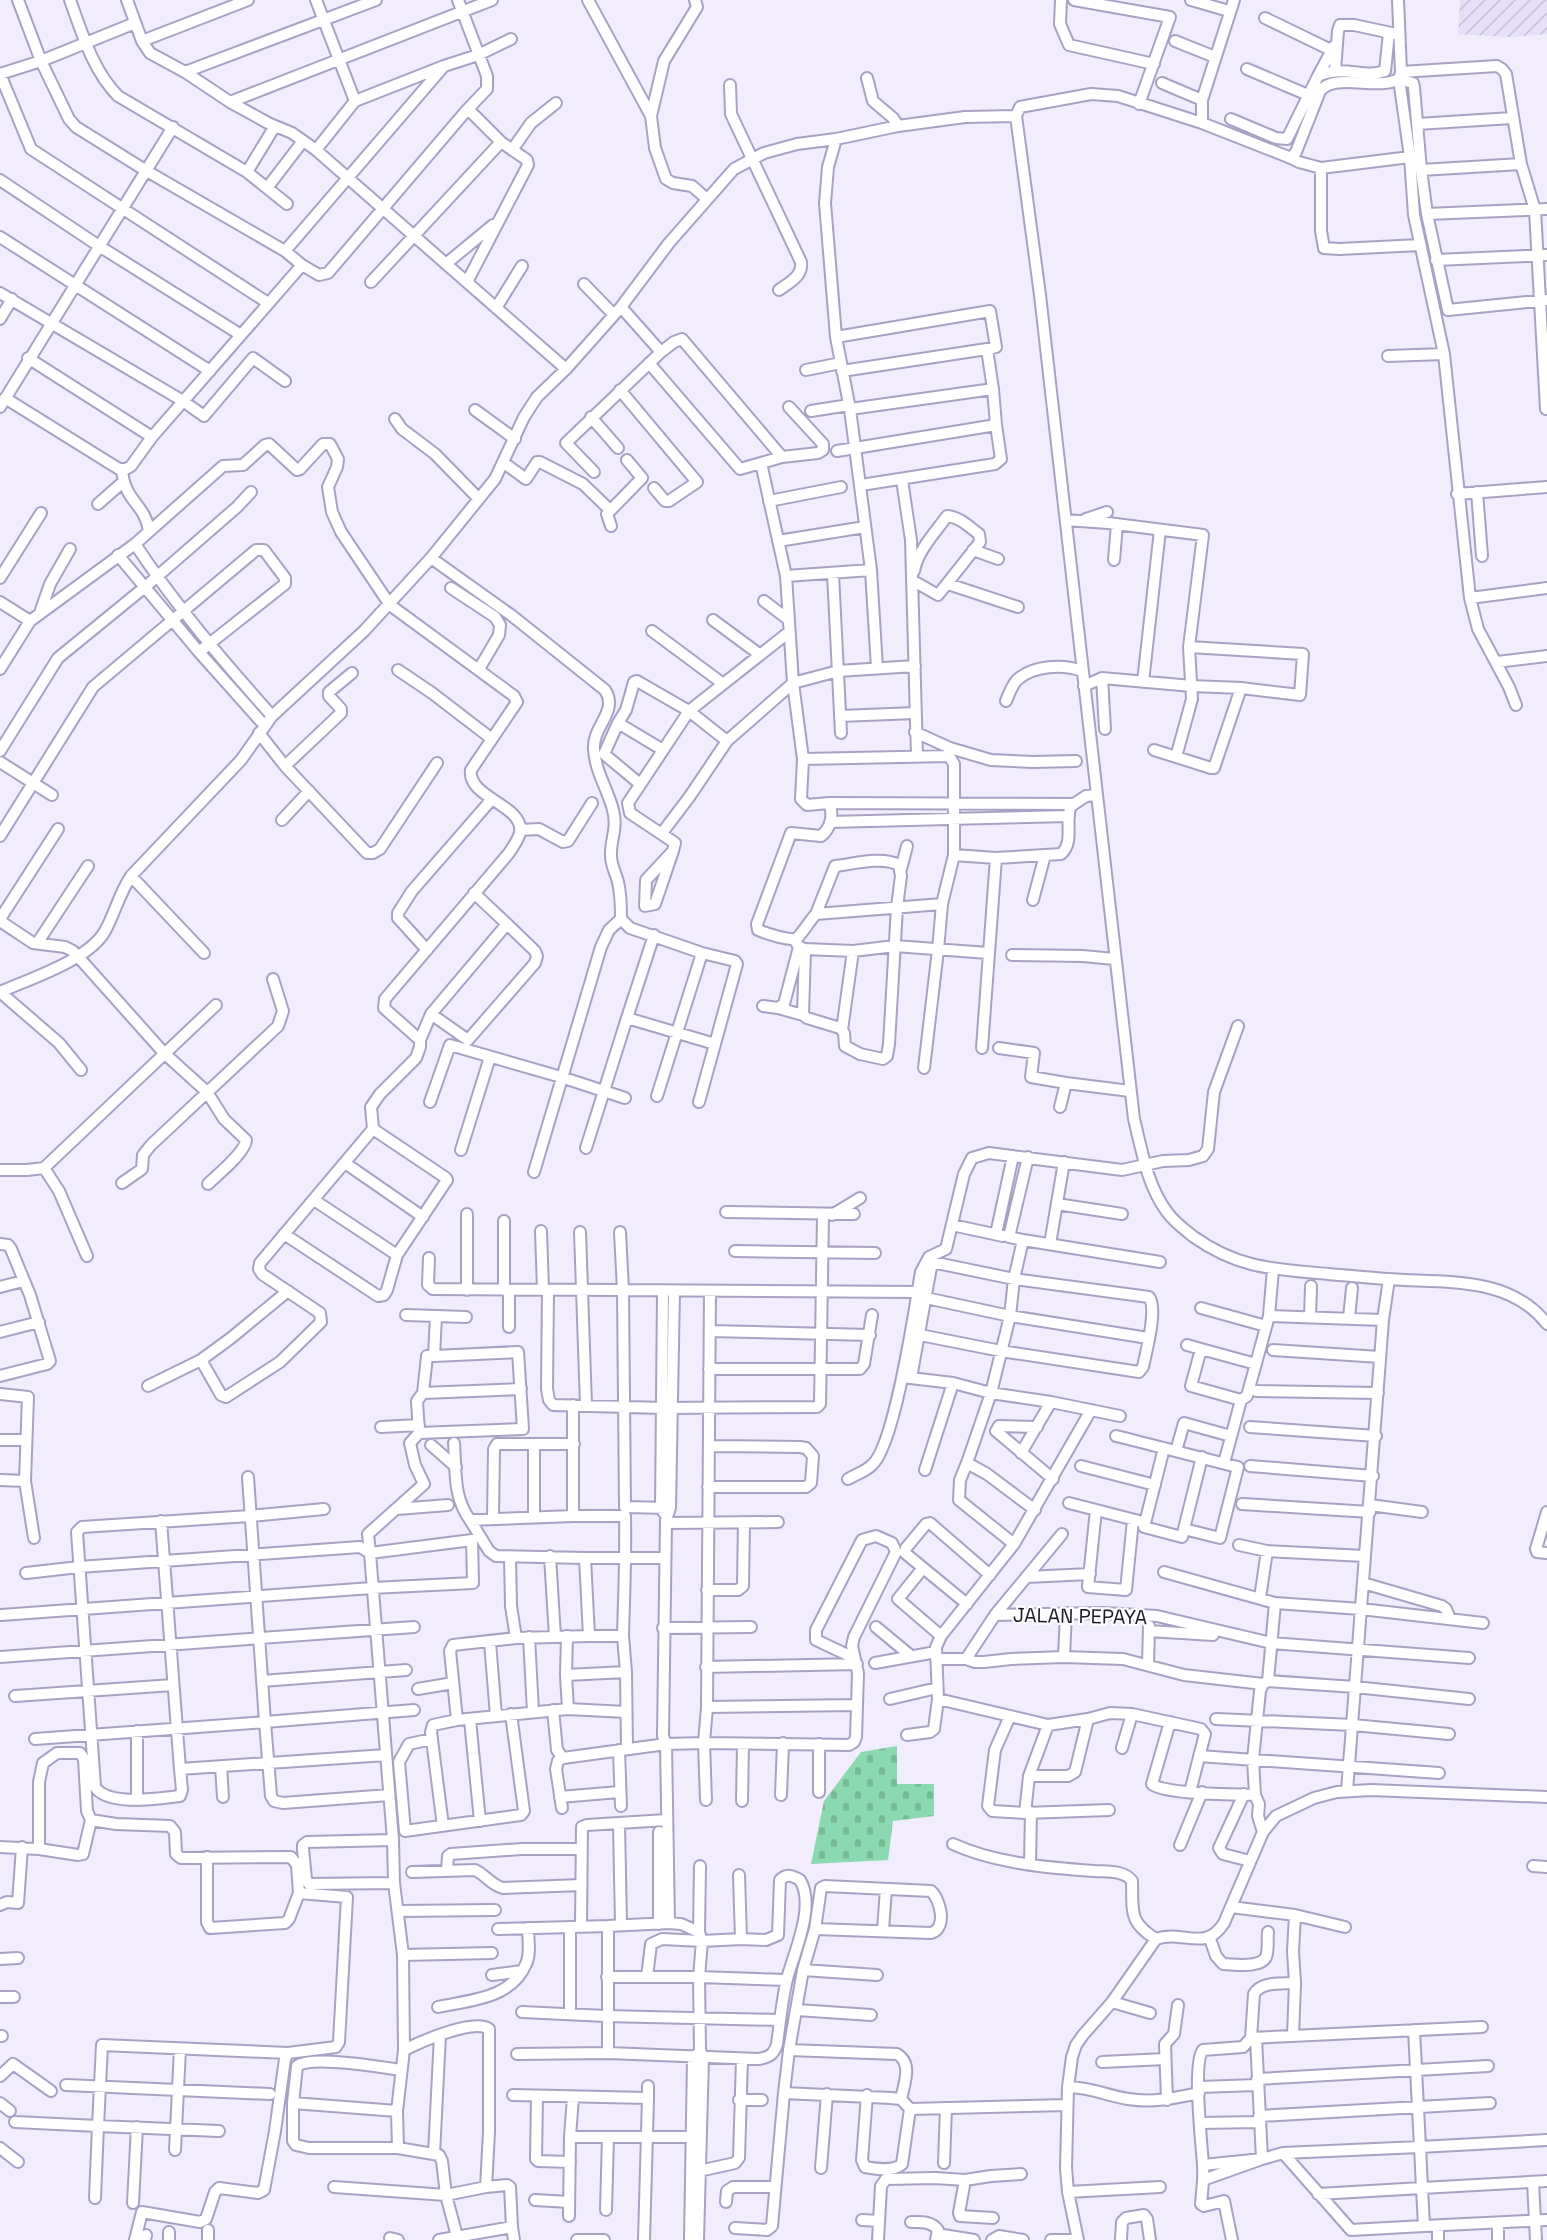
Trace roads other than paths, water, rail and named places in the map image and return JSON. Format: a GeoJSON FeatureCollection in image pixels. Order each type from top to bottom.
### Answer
{"type":"FeatureCollection","features":[{"type":"Feature","properties":{"kind":"street"},"geometry":{"type":"LineString","coordinates":[[18,0],[41,61],[69,119],[76,127],[285,251],[319,274],[328,273],[487,89],[488,76],[458,0]]}},
{"type":"Feature","properties":{"kind":"street"},"geometry":{"type":"LineString","coordinates":[[69,0],[104,80],[118,96],[247,172],[287,204]]}},
{"type":"Feature","properties":{"kind":"street"},"geometry":{"type":"LineString","coordinates":[[127,0],[142,40],[150,52],[230,102],[292,133],[316,150],[566,369]]}},
{"type":"Feature","properties":{"kind":"street"},"geometry":{"type":"LineString","coordinates":[[142,40],[248,0]]}},
{"type":"Feature","properties":{"kind":"street"},"geometry":{"type":"LineString","coordinates":[[316,0],[355,101]]}},
{"type":"Feature","properties":{"kind":"street"},"geometry":{"type":"LineString","coordinates":[[185,72],[376,0]]}},
{"type":"Feature","properties":{"kind":"street"},"geometry":{"type":"LineString","coordinates":[[230,102],[492,0]]}},
{"type":"Feature","properties":{"kind":"street"},"geometry":{"type":"LineString","coordinates":[[588,0],[651,116]]}},
{"type":"Feature","properties":{"kind":"street"},"geometry":{"type":"LineString","coordinates":[[695,0],[697,7],[664,61],[651,116],[655,148],[666,179],[673,183],[692,186],[706,199]]}},
{"type":"Feature","properties":{"kind":"street"},"geometry":{"type":"LineString","coordinates":[[1061,0],[1060,24],[1069,45],[1154,64]]}},
{"type":"Feature","properties":{"kind":"street"},"geometry":{"type":"LineString","coordinates":[[1074,0],[1170,17],[1139,104]]}},
{"type":"Feature","properties":{"kind":"street"},"geometry":{"type":"LineString","coordinates":[[1191,0],[1229,11]]}},
{"type":"Feature","properties":{"kind":"street"},"geometry":{"type":"LineString","coordinates":[[1202,123],[1202,100],[1234,0]]}},
{"type":"Feature","properties":{"kind":"street"},"geometry":{"type":"LineString","coordinates":[[1318,76],[1335,69],[1378,74],[1385,71],[1394,34],[1398,0]]}},
{"type":"Feature","properties":{"kind":"street"},"geometry":{"type":"LineString","coordinates":[[1265,18],[1334,45]]}},
{"type":"Feature","properties":{"kind":"street"},"geometry":{"type":"LineString","coordinates":[[135,23],[41,61],[0,74],[31,149],[268,303]]}},
{"type":"Feature","properties":{"kind":"street"},"geometry":{"type":"LineString","coordinates":[[1231,119],[1276,138],[1287,139],[1334,45],[1342,24],[1394,34]]}},
{"type":"Feature","properties":{"kind":"street"},"geometry":{"type":"LineString","coordinates":[[1394,34],[1410,158],[1414,215],[1444,354],[1457,494],[1470,598],[1478,629],[1516,705]]}},
{"type":"Feature","properties":{"kind":"street"},"geometry":{"type":"LineString","coordinates":[[316,150],[355,101],[478,55],[511,39]]}},
{"type":"Feature","properties":{"kind":"street"},"geometry":{"type":"LineString","coordinates":[[1175,41],[1215,57]]}},
{"type":"Feature","properties":{"kind":"street"},"geometry":{"type":"LineString","coordinates":[[1334,45],[1335,69]]}},
{"type":"Feature","properties":{"kind":"street"},"geometry":{"type":"LineString","coordinates":[[285,251],[444,66]]}},
{"type":"Feature","properties":{"kind":"street"},"geometry":{"type":"LineString","coordinates":[[1291,158],[1296,152],[1324,86],[1334,83],[1381,85],[1400,76],[1500,67],[1506,74],[1521,164],[1541,210],[1546,409]]}},
{"type":"Feature","properties":{"kind":"street"},"geometry":{"type":"LineString","coordinates":[[1248,69],[1308,95]]}},
{"type":"Feature","properties":{"kind":"street"},"geometry":{"type":"LineString","coordinates":[[1400,76],[1413,82],[1427,214],[1448,310],[1544,300]]}},
{"type":"Feature","properties":{"kind":"street"},"geometry":{"type":"LineString","coordinates":[[867,78],[873,101],[893,117],[898,126]]}},
{"type":"Feature","properties":{"kind":"street"},"geometry":{"type":"LineString","coordinates":[[1162,83],[1202,100]]}},
{"type":"Feature","properties":{"kind":"street"},"geometry":{"type":"LineString","coordinates":[[730,85],[731,114],[801,262],[802,270],[779,290]]}},
{"type":"Feature","properties":{"kind":"street"},"geometry":{"type":"LineString","coordinates":[[81,1070],[59,1043],[0,992],[77,957],[102,936],[120,893],[131,876],[235,766],[272,716],[390,604],[431,558],[479,499],[504,463],[524,417],[537,397],[566,369],[617,311],[656,259],[734,169],[752,158],[782,147],[898,126],[1018,111],[1034,103],[1074,96],[1104,94],[1118,96],[1202,123],[1299,162],[1321,168],[1410,158]]}},
{"type":"Feature","properties":{"kind":"street"},"geometry":{"type":"LineString","coordinates":[[512,150],[531,123],[556,103]]}},
{"type":"Feature","properties":{"kind":"street"},"geometry":{"type":"LineString","coordinates":[[467,282],[528,165],[527,160],[501,142],[468,109]]}},
{"type":"Feature","properties":{"kind":"street"},"geometry":{"type":"LineString","coordinates":[[1018,111],[1130,1091],[1144,1167],[1154,1190],[1168,1214],[1186,1231],[1235,1260],[1273,1269],[1437,1281],[1503,1290],[1535,1310],[1547,1324]]}},
{"type":"Feature","properties":{"kind":"street"},"geometry":{"type":"LineString","coordinates":[[1417,124],[1512,118]]}},
{"type":"Feature","properties":{"kind":"street"},"geometry":{"type":"LineString","coordinates":[[247,172],[275,126]]}},
{"type":"Feature","properties":{"kind":"street"},"geometry":{"type":"LineString","coordinates":[[173,127],[28,358],[3,403],[122,469],[131,466],[152,437],[302,264]]}},
{"type":"Feature","properties":{"kind":"street"},"geometry":{"type":"LineString","coordinates":[[836,139],[828,167],[825,196],[836,337],[861,486],[871,570],[877,668]]}},
{"type":"Feature","properties":{"kind":"street"},"geometry":{"type":"LineString","coordinates":[[267,188],[303,141]]}},
{"type":"Feature","properties":{"kind":"street"},"geometry":{"type":"LineString","coordinates":[[371,282],[501,142]]}},
{"type":"Feature","properties":{"kind":"street"},"geometry":{"type":"LineString","coordinates":[[1421,170],[1521,164]]}},
{"type":"Feature","properties":{"kind":"street"},"geometry":{"type":"LineString","coordinates":[[1321,168],[1321,231],[1324,248],[1420,245]]}},
{"type":"Feature","properties":{"kind":"street"},"geometry":{"type":"LineString","coordinates":[[0,180],[99,246],[241,335]]}},
{"type":"Feature","properties":{"kind":"street"},"geometry":{"type":"LineString","coordinates":[[1427,214],[1541,210]]}},
{"type":"Feature","properties":{"kind":"street"},"geometry":{"type":"LineString","coordinates":[[447,263],[497,222]]}},
{"type":"Feature","properties":{"kind":"street"},"geometry":{"type":"LineString","coordinates":[[0,237],[210,370]]}},
{"type":"Feature","properties":{"kind":"street"},"geometry":{"type":"LineString","coordinates":[[1436,260],[1543,255]]}},
{"type":"Feature","properties":{"kind":"street"},"geometry":{"type":"LineString","coordinates":[[496,308],[522,266]]}},
{"type":"Feature","properties":{"kind":"street"},"geometry":{"type":"LineString","coordinates":[[584,284],[661,352]]}},
{"type":"Feature","properties":{"kind":"street"},"geometry":{"type":"LineString","coordinates":[[0,293],[183,401],[201,415],[207,415],[253,358],[285,381]]}},
{"type":"Feature","properties":{"kind":"street"},"geometry":{"type":"LineString","coordinates":[[0,319],[12,299]]}},
{"type":"Feature","properties":{"kind":"street"},"geometry":{"type":"LineString","coordinates":[[806,370],[996,347],[990,311],[836,337]]}},
{"type":"Feature","properties":{"kind":"street"},"geometry":{"type":"LineString","coordinates":[[594,472],[566,443],[661,352],[682,339],[782,457]]}},
{"type":"Feature","properties":{"kind":"street"},"geometry":{"type":"LineString","coordinates":[[861,486],[999,463],[1001,459],[987,349]]}},
{"type":"Feature","properties":{"kind":"street"},"geometry":{"type":"LineString","coordinates":[[1388,356],[1444,354]]}},
{"type":"Feature","properties":{"kind":"street"},"geometry":{"type":"LineString","coordinates":[[28,358],[152,437]]}},
{"type":"Feature","properties":{"kind":"street"},"geometry":{"type":"LineString","coordinates":[[649,363],[740,469],[782,457],[818,453],[823,450],[824,444],[789,407]]}},
{"type":"Feature","properties":{"kind":"street"},"geometry":{"type":"LineString","coordinates":[[811,411],[993,389]]}},
{"type":"Feature","properties":{"kind":"street"},"geometry":{"type":"LineString","coordinates":[[620,390],[698,482],[669,501],[665,501],[654,488]]}},
{"type":"Feature","properties":{"kind":"street"},"geometry":{"type":"LineString","coordinates":[[475,410],[515,439]]}},
{"type":"Feature","properties":{"kind":"street"},"geometry":{"type":"LineString","coordinates":[[591,417],[618,448]]}},
{"type":"Feature","properties":{"kind":"street"},"geometry":{"type":"LineString","coordinates":[[395,419],[402,429],[435,454],[479,499]]}},
{"type":"Feature","properties":{"kind":"street"},"geometry":{"type":"LineString","coordinates":[[837,451],[996,425]]}},
{"type":"Feature","properties":{"kind":"street"},"geometry":{"type":"LineString","coordinates":[[1,662],[30,621],[135,544],[223,466],[244,464],[269,444],[297,470],[323,444],[330,444],[338,459],[328,487],[332,512],[341,532],[390,604],[514,696],[517,702],[471,770],[470,777],[492,799],[513,814],[520,830],[509,854],[383,1003],[384,1008],[420,1040]]}},
{"type":"Feature","properties":{"kind":"street"},"geometry":{"type":"LineString","coordinates":[[611,526],[607,518],[609,510],[642,478],[627,460]]}},
{"type":"Feature","properties":{"kind":"street"},"geometry":{"type":"LineString","coordinates":[[504,463],[526,479],[537,462],[540,462],[583,484],[609,510]]}},
{"type":"Feature","properties":{"kind":"street"},"geometry":{"type":"LineString","coordinates":[[761,463],[786,576],[793,683],[803,759],[801,799],[807,805],[829,803],[1072,804],[1086,796],[1096,795]]}},
{"type":"Feature","properties":{"kind":"street"},"geometry":{"type":"LineString","coordinates":[[122,469],[123,482],[128,495],[147,520],[149,531]]}},
{"type":"Feature","properties":{"kind":"street"},"geometry":{"type":"LineString","coordinates":[[902,480],[915,583]]}},
{"type":"Feature","properties":{"kind":"street"},"geometry":{"type":"LineString","coordinates":[[98,504],[123,482]]}},
{"type":"Feature","properties":{"kind":"street"},"geometry":{"type":"LineString","coordinates":[[769,501],[841,487]]}},
{"type":"Feature","properties":{"kind":"street"},"geometry":{"type":"LineString","coordinates":[[1457,494],[1547,487]]}},
{"type":"Feature","properties":{"kind":"street"},"geometry":{"type":"LineString","coordinates":[[0,751],[58,658],[145,587],[237,507],[251,492]]}},
{"type":"Feature","properties":{"kind":"street"},"geometry":{"type":"LineString","coordinates":[[1477,492],[1482,556]]}},
{"type":"Feature","properties":{"kind":"street"},"geometry":{"type":"LineString","coordinates":[[1083,520],[1107,512]]}},
{"type":"Feature","properties":{"kind":"street"},"geometry":{"type":"LineString","coordinates":[[0,578],[41,513]]}},
{"type":"Feature","properties":{"kind":"street"},"geometry":{"type":"LineString","coordinates":[[915,583],[938,595],[981,539],[979,534],[965,523],[947,516],[928,541],[916,563],[914,572],[917,756]]}},
{"type":"Feature","properties":{"kind":"street"},"geometry":{"type":"LineString","coordinates":[[1066,520],[1117,524],[1201,535],[1204,538],[1189,647],[1191,707],[1176,757]]}},
{"type":"Feature","properties":{"kind":"street"},"geometry":{"type":"LineString","coordinates":[[1114,560],[1117,524]]}},
{"type":"Feature","properties":{"kind":"street"},"geometry":{"type":"LineString","coordinates":[[778,541],[865,528]]}},
{"type":"Feature","properties":{"kind":"street"},"geometry":{"type":"LineString","coordinates":[[1143,682],[1160,530]]}},
{"type":"Feature","properties":{"kind":"street"},"geometry":{"type":"LineString","coordinates":[[135,544],[156,577],[209,644],[272,716]]}},
{"type":"Feature","properties":{"kind":"street"},"geometry":{"type":"LineString","coordinates":[[40,614],[50,584],[70,549]]}},
{"type":"Feature","properties":{"kind":"street"},"geometry":{"type":"LineString","coordinates":[[0,836],[91,689],[256,550],[264,550],[285,578],[285,584],[199,652]]}},
{"type":"Feature","properties":{"kind":"street"},"geometry":{"type":"LineString","coordinates":[[973,550],[998,559]]}},
{"type":"Feature","properties":{"kind":"street"},"geometry":{"type":"LineString","coordinates":[[118,555],[262,729],[285,766],[367,853],[380,849],[438,763]]}},
{"type":"Feature","properties":{"kind":"street"},"geometry":{"type":"LineString","coordinates":[[431,558],[511,615],[608,695],[610,705],[596,734],[593,747],[598,769],[614,811],[615,834],[610,854],[620,894],[621,919],[630,928],[702,953],[735,961],[737,964],[699,1102]]}},
{"type":"Feature","properties":{"kind":"street"},"geometry":{"type":"LineString","coordinates":[[786,576],[871,570]]}},
{"type":"Feature","properties":{"kind":"street"},"geometry":{"type":"LineString","coordinates":[[833,573],[841,733]]}},
{"type":"Feature","properties":{"kind":"street"},"geometry":{"type":"LineString","coordinates":[[948,584],[1018,607]]}},
{"type":"Feature","properties":{"kind":"street"},"geometry":{"type":"LineString","coordinates":[[451,588],[495,617],[500,625],[499,635],[479,669]]}},
{"type":"Feature","properties":{"kind":"street"},"geometry":{"type":"LineString","coordinates":[[1470,598],[1547,588]]}},
{"type":"Feature","properties":{"kind":"street"},"geometry":{"type":"LineString","coordinates":[[0,602],[30,621]]}},
{"type":"Feature","properties":{"kind":"street"},"geometry":{"type":"LineString","coordinates":[[764,602],[789,626]]}},
{"type":"Feature","properties":{"kind":"street"},"geometry":{"type":"LineString","coordinates":[[713,620],[759,654]]}},
{"type":"Feature","properties":{"kind":"street"},"geometry":{"type":"LineString","coordinates":[[673,851],[674,840],[630,813],[628,803],[689,711],[759,654],[789,626]]}},
{"type":"Feature","properties":{"kind":"street"},"geometry":{"type":"LineString","coordinates":[[652,631],[722,683]]}},
{"type":"Feature","properties":{"kind":"street"},"geometry":{"type":"LineString","coordinates":[[1084,686],[1102,678],[1241,688],[1300,695],[1303,654],[1189,647]]}},
{"type":"Feature","properties":{"kind":"street"},"geometry":{"type":"LineString","coordinates":[[1497,663],[1547,656]]}},
{"type":"Feature","properties":{"kind":"street"},"geometry":{"type":"LineString","coordinates":[[662,833],[727,741],[793,683],[838,670],[915,666]]}},
{"type":"Feature","properties":{"kind":"street"},"geometry":{"type":"LineString","coordinates":[[1006,701],[1015,682],[1028,672],[1069,666],[1082,671]]}},
{"type":"Feature","properties":{"kind":"street"},"geometry":{"type":"LineString","coordinates":[[398,670],[492,739]]}},
{"type":"Feature","properties":{"kind":"street"},"geometry":{"type":"LineString","coordinates":[[285,766],[341,713],[329,696],[329,692],[352,673]]}},
{"type":"Feature","properties":{"kind":"street"},"geometry":{"type":"LineString","coordinates":[[1102,678],[1105,729]]}},
{"type":"Feature","properties":{"kind":"street"},"geometry":{"type":"LineString","coordinates":[[640,784],[604,754],[626,710],[636,681],[689,711],[727,741]]}},
{"type":"Feature","properties":{"kind":"street"},"geometry":{"type":"LineString","coordinates":[[1154,750],[1214,768],[1241,688]]}},
{"type":"Feature","properties":{"kind":"street"},"geometry":{"type":"LineString","coordinates":[[840,716],[915,713]]}},
{"type":"Feature","properties":{"kind":"street"},"geometry":{"type":"LineString","coordinates":[[618,723],[663,750]]}},
{"type":"Feature","properties":{"kind":"street"},"geometry":{"type":"LineString","coordinates":[[915,732],[950,748],[991,760],[1076,761]]}},
{"type":"Feature","properties":{"kind":"street"},"geometry":{"type":"LineString","coordinates":[[954,764],[964,751]]}},
{"type":"Feature","properties":{"kind":"street"},"geometry":{"type":"LineString","coordinates":[[803,759],[950,756],[954,764],[954,855],[942,904],[924,1068]]}},
{"type":"Feature","properties":{"kind":"street"},"geometry":{"type":"LineString","coordinates":[[0,762],[52,795]]}},
{"type":"Feature","properties":{"kind":"street"},"geometry":{"type":"LineString","coordinates":[[282,819],[309,790]]}},
{"type":"Feature","properties":{"kind":"street"},"geometry":{"type":"LineString","coordinates":[[427,950],[398,918],[398,913],[412,891],[492,799]]}},
{"type":"Feature","properties":{"kind":"street"},"geometry":{"type":"LineString","coordinates":[[520,830],[538,829],[563,842],[568,841],[592,803]]}},
{"type":"Feature","properties":{"kind":"street"},"geometry":{"type":"LineString","coordinates":[[829,803],[832,813],[824,834],[821,836],[791,833],[757,924],[761,931],[799,945],[853,951],[895,946],[988,953]]}},
{"type":"Feature","properties":{"kind":"street"},"geometry":{"type":"LineString","coordinates":[[954,855],[996,858],[1061,854],[1066,850],[1069,839],[1068,816],[1072,804]]}},
{"type":"Feature","properties":{"kind":"street"},"geometry":{"type":"LineString","coordinates":[[830,822],[1068,816]]}},
{"type":"Feature","properties":{"kind":"street"},"geometry":{"type":"LineString","coordinates":[[58,830],[0,920],[34,944],[38,942],[65,947],[73,951],[164,1053],[207,1092],[224,1119],[246,1140],[240,1153],[208,1184]]}},
{"type":"Feature","properties":{"kind":"street"},"geometry":{"type":"LineString","coordinates":[[853,951],[842,1030],[848,1048],[860,1054],[886,1058],[889,1044],[897,907],[901,869],[907,846]]}},
{"type":"Feature","properties":{"kind":"street"},"geometry":{"type":"LineString","coordinates":[[1033,900],[1045,855]]}},
{"type":"Feature","properties":{"kind":"street"},"geometry":{"type":"LineString","coordinates":[[982,1048],[996,858]]}},
{"type":"Feature","properties":{"kind":"street"},"geometry":{"type":"LineString","coordinates":[[803,1015],[798,937],[816,914],[835,866],[887,862],[896,863],[901,869]]}},
{"type":"Feature","properties":{"kind":"street"},"geometry":{"type":"LineString","coordinates":[[38,942],[88,866]]}},
{"type":"Feature","properties":{"kind":"street"},"geometry":{"type":"LineString","coordinates":[[131,876],[204,953]]}},
{"type":"Feature","properties":{"kind":"street"},"geometry":{"type":"LineString","coordinates":[[431,1014],[468,1040],[536,963],[536,951],[474,893]]}},
{"type":"Feature","properties":{"kind":"street"},"geometry":{"type":"LineString","coordinates":[[816,914],[942,904]]}},
{"type":"Feature","properties":{"kind":"street"},"geometry":{"type":"LineString","coordinates":[[534,1172],[600,947],[613,926],[621,919]]}},
{"type":"Feature","properties":{"kind":"street"},"geometry":{"type":"LineString","coordinates":[[201,1360],[221,1395],[226,1397],[280,1362],[322,1320],[321,1314],[262,1274],[259,1267],[373,1129],[371,1107],[416,1058],[420,1040],[431,1014],[507,924]]}},
{"type":"Feature","properties":{"kind":"street"},"geometry":{"type":"LineString","coordinates":[[586,1148],[654,935]]}},
{"type":"Feature","properties":{"kind":"street"},"geometry":{"type":"LineString","coordinates":[[778,1008],[784,1005],[799,945]]}},
{"type":"Feature","properties":{"kind":"street"},"geometry":{"type":"LineString","coordinates":[[657,1096],[702,953]]}},
{"type":"Feature","properties":{"kind":"street"},"geometry":{"type":"LineString","coordinates":[[1012,955],[1114,958]]}},
{"type":"Feature","properties":{"kind":"street"},"geometry":{"type":"LineString","coordinates":[[122,1183],[142,1169],[142,1157],[145,1151],[278,1026],[282,1011],[273,979]]}},
{"type":"Feature","properties":{"kind":"street"},"geometry":{"type":"LineString","coordinates":[[0,1170],[44,1168],[216,1005]]}},
{"type":"Feature","properties":{"kind":"street"},"geometry":{"type":"LineString","coordinates":[[763,1006],[803,1015],[842,1030]]}},
{"type":"Feature","properties":{"kind":"street"},"geometry":{"type":"LineString","coordinates":[[627,1018],[715,1044]]}},
{"type":"Feature","properties":{"kind":"street"},"geometry":{"type":"LineString","coordinates":[[907,1378],[926,1262],[946,1249],[964,1174],[972,1158],[989,1153],[1122,1170],[1163,1161],[1189,1160],[1203,1156],[1208,1149],[1214,1092],[1238,1026]]}},
{"type":"Feature","properties":{"kind":"street"},"geometry":{"type":"LineString","coordinates":[[430,1102],[450,1045],[625,1098]]}},
{"type":"Feature","properties":{"kind":"street"},"geometry":{"type":"LineString","coordinates":[[999,1048],[1034,1053],[1031,1077],[1130,1091]]}},
{"type":"Feature","properties":{"kind":"street"},"geometry":{"type":"LineString","coordinates":[[461,1150],[490,1057]]}},
{"type":"Feature","properties":{"kind":"street"},"geometry":{"type":"LineString","coordinates":[[1060,1107],[1066,1083]]}},
{"type":"Feature","properties":{"kind":"street"},"geometry":{"type":"LineString","coordinates":[[284,1234],[378,1296],[384,1295],[397,1255],[446,1184],[446,1178],[373,1129]]}},
{"type":"Feature","properties":{"kind":"street"},"geometry":{"type":"LineString","coordinates":[[996,1234],[1013,1155]]}},
{"type":"Feature","properties":{"kind":"street"},"geometry":{"type":"LineString","coordinates":[[1010,1237],[1028,1157]]}},
{"type":"Feature","properties":{"kind":"street"},"geometry":{"type":"LineString","coordinates":[[1050,1244],[1064,1162]]}},
{"type":"Feature","properties":{"kind":"street"},"geometry":{"type":"LineString","coordinates":[[345,1163],[423,1217]]}},
{"type":"Feature","properties":{"kind":"street"},"geometry":{"type":"LineString","coordinates":[[44,1168],[59,1191],[87,1256]]}},
{"type":"Feature","properties":{"kind":"street"},"geometry":{"type":"LineString","coordinates":[[828,1215],[860,1198]]}},
{"type":"Feature","properties":{"kind":"street"},"geometry":{"type":"LineString","coordinates":[[314,1200],[397,1255]]}},
{"type":"Feature","properties":{"kind":"street"},"geometry":{"type":"LineString","coordinates":[[1057,1204],[1122,1214]]}},
{"type":"Feature","properties":{"kind":"street"},"geometry":{"type":"LineString","coordinates":[[726,1212],[854,1214]]}},
{"type":"Feature","properties":{"kind":"street"},"geometry":{"type":"LineString","coordinates":[[467,1214],[467,1290]]}},
{"type":"Feature","properties":{"kind":"street"},"geometry":{"type":"LineString","coordinates":[[541,1231],[547,1389],[549,1400],[553,1405],[668,1408],[817,1407],[820,1404],[822,1370],[823,1251],[828,1215]]}},
{"type":"Feature","properties":{"kind":"street"},"geometry":{"type":"LineString","coordinates":[[504,1221],[509,1327]]}},
{"type":"Feature","properties":{"kind":"street"},"geometry":{"type":"LineString","coordinates":[[952,1226],[1160,1262]]}},
{"type":"Feature","properties":{"kind":"street"},"geometry":{"type":"LineString","coordinates":[[580,1232],[586,1405]]}},
{"type":"Feature","properties":{"kind":"street"},"geometry":{"type":"LineString","coordinates":[[620,1232],[623,1290],[625,1512],[623,1636],[626,1672],[626,1712],[619,1791],[621,1806]]}},
{"type":"Feature","properties":{"kind":"street"},"geometry":{"type":"LineString","coordinates":[[1014,1544],[959,1500],[960,1480],[991,1393],[1010,1316],[1014,1280],[1023,1240]]}},
{"type":"Feature","properties":{"kind":"street"},"geometry":{"type":"LineString","coordinates":[[0,1245],[9,1245],[11,1249],[39,1322],[49,1363],[0,1376]]}},
{"type":"Feature","properties":{"kind":"street"},"geometry":{"type":"LineString","coordinates":[[735,1251],[875,1253]]}},
{"type":"Feature","properties":{"kind":"street"},"geometry":{"type":"LineString","coordinates":[[429,1258],[429,1287],[467,1290],[581,1289],[922,1295],[1010,1316],[1148,1338]]}},
{"type":"Feature","properties":{"kind":"street"},"geometry":{"type":"LineString","coordinates":[[920,1335],[1001,1351],[1138,1372],[1143,1367],[1148,1338],[1153,1304],[1149,1297],[1014,1280],[933,1259]]}},
{"type":"Feature","properties":{"kind":"street"},"geometry":{"type":"LineString","coordinates":[[1224,1463],[1241,1400],[1246,1396],[1268,1321],[1273,1269]]}},
{"type":"Feature","properties":{"kind":"street"},"geometry":{"type":"LineString","coordinates":[[1347,1791],[1373,1476],[1383,1320],[1389,1279]]}},
{"type":"Feature","properties":{"kind":"street"},"geometry":{"type":"LineString","coordinates":[[0,1287],[23,1281]]}},
{"type":"Feature","properties":{"kind":"street"},"geometry":{"type":"LineString","coordinates":[[1310,1317],[1311,1286]]}},
{"type":"Feature","properties":{"kind":"street"},"geometry":{"type":"LineString","coordinates":[[1349,1318],[1352,1288]]}},
{"type":"Feature","properties":{"kind":"street"},"geometry":{"type":"LineString","coordinates":[[148,1386],[201,1360],[288,1291]]}},
{"type":"Feature","properties":{"kind":"street"},"geometry":{"type":"LineString","coordinates":[[664,1924],[663,1628],[669,1291]]}},
{"type":"Feature","properties":{"kind":"street"},"geometry":{"type":"LineString","coordinates":[[706,1800],[704,1743],[707,1707],[710,1291]]}},
{"type":"Feature","properties":{"kind":"street"},"geometry":{"type":"LineString","coordinates":[[848,1479],[873,1465],[886,1439],[920,1335],[922,1295]]}},
{"type":"Feature","properties":{"kind":"street"},"geometry":{"type":"LineString","coordinates":[[1201,1308],[1268,1321],[1310,1317],[1383,1320]]}},
{"type":"Feature","properties":{"kind":"street"},"geometry":{"type":"LineString","coordinates":[[406,1315],[466,1317]]}},
{"type":"Feature","properties":{"kind":"street"},"geometry":{"type":"LineString","coordinates":[[710,1369],[860,1369],[863,1367],[872,1315]]}},
{"type":"Feature","properties":{"kind":"street"},"geometry":{"type":"LineString","coordinates":[[434,1356],[436,1316]]}},
{"type":"Feature","properties":{"kind":"street"},"geometry":{"type":"LineString","coordinates":[[0,1332],[39,1322]]}},
{"type":"Feature","properties":{"kind":"street"},"geometry":{"type":"LineString","coordinates":[[710,1331],[870,1335]]}},
{"type":"Feature","properties":{"kind":"street"},"geometry":{"type":"LineString","coordinates":[[1187,1345],[1256,1364]]}},
{"type":"Feature","properties":{"kind":"street"},"geometry":{"type":"LineString","coordinates":[[1202,1349],[1191,1386],[1241,1400]]}},
{"type":"Feature","properties":{"kind":"street"},"geometry":{"type":"LineString","coordinates":[[1273,1350],[1380,1357]]}},
{"type":"Feature","properties":{"kind":"street"},"geometry":{"type":"LineString","coordinates":[[381,1426],[419,1429],[523,1429],[518,1352],[427,1356],[423,1393],[417,1401],[419,1429],[410,1443],[415,1465],[424,1484],[368,1534],[393,1840],[394,1883],[403,1955],[404,2050],[397,2111],[398,2148]]}},
{"type":"Feature","properties":{"kind":"street"},"geometry":{"type":"LineString","coordinates":[[907,1378],[953,1383],[991,1393],[1120,1416]]}},
{"type":"Feature","properties":{"kind":"street"},"geometry":{"type":"LineString","coordinates":[[925,1470],[953,1383]]}},
{"type":"Feature","properties":{"kind":"street"},"geometry":{"type":"LineString","coordinates":[[423,1393],[521,1389]]}},
{"type":"Feature","properties":{"kind":"street"},"geometry":{"type":"LineString","coordinates":[[1256,1391],[1378,1393]]}},
{"type":"Feature","properties":{"kind":"street"},"geometry":{"type":"LineString","coordinates":[[0,1395],[27,1397],[25,1481],[34,1538]]}},
{"type":"Feature","properties":{"kind":"street"},"geometry":{"type":"LineString","coordinates":[[1021,1453],[1051,1402]]}},
{"type":"Feature","properties":{"kind":"street"},"geometry":{"type":"LineString","coordinates":[[573,1405],[573,1516]]}},
{"type":"Feature","properties":{"kind":"street"},"geometry":{"type":"LineString","coordinates":[[907,1735],[930,1732],[934,1729],[938,1694],[936,1656],[941,1636],[1014,1544],[1091,1410]]}},
{"type":"Feature","properties":{"kind":"street"},"geometry":{"type":"LineString","coordinates":[[982,1419],[997,1428],[1007,1426],[1037,1428]]}},
{"type":"Feature","properties":{"kind":"street"},"geometry":{"type":"LineString","coordinates":[[1176,1451],[1184,1423],[1232,1436]]}},
{"type":"Feature","properties":{"kind":"street"},"geometry":{"type":"LineString","coordinates":[[997,1428],[998,1433],[1053,1479]]}},
{"type":"Feature","properties":{"kind":"street"},"geometry":{"type":"LineString","coordinates":[[1250,1428],[1376,1436]]}},
{"type":"Feature","properties":{"kind":"street"},"geometry":{"type":"LineString","coordinates":[[1116,1436],[1238,1467],[1220,1538],[1184,1529]]}},
{"type":"Feature","properties":{"kind":"street"},"geometry":{"type":"LineString","coordinates":[[0,1440],[26,1440]]}},
{"type":"Feature","properties":{"kind":"street"},"geometry":{"type":"LineString","coordinates":[[454,1443],[459,1503],[489,1551],[496,1556],[665,1558]]}},
{"type":"Feature","properties":{"kind":"street"},"geometry":{"type":"LineString","coordinates":[[534,1444],[534,1517]]}},
{"type":"Feature","properties":{"kind":"street"},"geometry":{"type":"LineString","coordinates":[[493,1519],[495,1446],[574,1444]]}},
{"type":"Feature","properties":{"kind":"street"},"geometry":{"type":"LineString","coordinates":[[431,1445],[456,1467]]}},
{"type":"Feature","properties":{"kind":"street"},"geometry":{"type":"LineString","coordinates":[[708,1487],[806,1487],[811,1484],[813,1456],[810,1451],[800,1447],[709,1446]]}},
{"type":"Feature","properties":{"kind":"street"},"geometry":{"type":"LineString","coordinates":[[1164,1448],[1144,1527],[1182,1537],[1202,1458]]}},
{"type":"Feature","properties":{"kind":"street"},"geometry":{"type":"LineString","coordinates":[[967,1463],[987,1474],[1035,1510]]}},
{"type":"Feature","properties":{"kind":"street"},"geometry":{"type":"LineString","coordinates":[[1081,1466],[1155,1485]]}},
{"type":"Feature","properties":{"kind":"street"},"geometry":{"type":"LineString","coordinates":[[1250,1466],[1373,1476]]}},
{"type":"Feature","properties":{"kind":"street"},"geometry":{"type":"LineString","coordinates":[[248,1477],[268,1763],[273,1801],[277,1803],[389,1795]]}},
{"type":"Feature","properties":{"kind":"street"},"geometry":{"type":"LineString","coordinates":[[0,1480],[25,1481]]}},
{"type":"Feature","properties":{"kind":"street"},"geometry":{"type":"LineString","coordinates":[[1069,1503],[1145,1522]]}},
{"type":"Feature","properties":{"kind":"street"},"geometry":{"type":"LineString","coordinates":[[1242,1504],[1422,1512]]}},
{"type":"Feature","properties":{"kind":"street"},"geometry":{"type":"LineString","coordinates":[[397,1509],[448,1505]]}},
{"type":"Feature","properties":{"kind":"street"},"geometry":{"type":"LineString","coordinates":[[161,1521],[182,1795],[137,1800],[117,1798],[97,1791],[95,1787],[77,1534],[82,1527],[161,1521],[250,1516],[324,1509]]}},
{"type":"Feature","properties":{"kind":"street"},"geometry":{"type":"LineString","coordinates":[[1096,1510],[1088,1587],[1126,1590],[1133,1520]]}},
{"type":"Feature","properties":{"kind":"street"},"geometry":{"type":"LineString","coordinates":[[470,1520],[625,1512],[666,1514],[708,1522],[778,1522]]}},
{"type":"Feature","properties":{"kind":"street"},"geometry":{"type":"LineString","coordinates":[[1547,1512],[1536,1549],[1538,1552],[1547,1553]]}},
{"type":"Feature","properties":{"kind":"street"},"geometry":{"type":"LineString","coordinates":[[707,1590],[738,1590],[743,1586],[744,1522]]}},
{"type":"Feature","properties":{"kind":"street"},"geometry":{"type":"LineString","coordinates":[[967,1604],[905,1553],[906,1548],[930,1523],[990,1575]]}},
{"type":"Feature","properties":{"kind":"street"},"geometry":{"type":"LineString","coordinates":[[966,1659],[995,1615],[1062,1534]]}},
{"type":"Feature","properties":{"kind":"street"},"geometry":{"type":"LineString","coordinates":[[562,1808],[556,1768],[558,1761],[563,1758],[663,1742],[849,1745],[854,1742],[856,1705],[855,1661],[854,1637],[896,1552],[892,1543],[876,1536],[862,1540],[816,1630],[816,1640],[855,1661]]}},
{"type":"Feature","properties":{"kind":"street"},"geometry":{"type":"LineString","coordinates":[[1,1615],[372,1588],[473,1583],[472,1540],[370,1553],[360,1547],[79,1567],[26,1573]]}},
{"type":"Feature","properties":{"kind":"street"},"geometry":{"type":"LineString","coordinates":[[1239,1545],[1267,1551],[1365,1556]]}},
{"type":"Feature","properties":{"kind":"street"},"geometry":{"type":"LineString","coordinates":[[1260,1598],[1267,1551]]}},
{"type":"Feature","properties":{"kind":"street"},"geometry":{"type":"LineString","coordinates":[[550,1556],[555,1637]]}},
{"type":"Feature","properties":{"kind":"street"},"geometry":{"type":"LineString","coordinates":[[510,1557],[511,1606],[516,1638]]}},
{"type":"Feature","properties":{"kind":"street"},"geometry":{"type":"LineString","coordinates":[[585,1558],[589,1636]]}},
{"type":"Feature","properties":{"kind":"street"},"geometry":{"type":"LineString","coordinates":[[923,1568],[898,1599],[941,1636]]}},
{"type":"Feature","properties":{"kind":"street"},"geometry":{"type":"LineString","coordinates":[[1164,1572],[1275,1603],[1361,1609],[1483,1623]]}},
{"type":"Feature","properties":{"kind":"street"},"geometry":{"type":"LineString","coordinates":[[1026,1577],[1090,1574]]}},
{"type":"Feature","properties":{"kind":"street"},"geometry":{"type":"LineString","coordinates":[[1363,1583],[1442,1606],[1446,1609],[1450,1619]]}},
{"type":"Feature","properties":{"kind":"street"},"geometry":{"type":"LineString","coordinates":[[1250,1861],[1223,1854],[1219,1848],[1250,1795],[1260,1691],[1266,1683],[1275,1603]]}},
{"type":"Feature","properties":{"kind":"street"},"geometry":{"type":"LineString","coordinates":[[1064,1657],[1066,1613]]}},
{"type":"Feature","properties":{"kind":"street","name":"JALAN PEPAYA"},"geometry":{"type":"LineString","coordinates":[[995,1615],[1066,1613],[1149,1616],[1271,1643],[1469,1658]]}},
{"type":"Feature","properties":{"kind":"street"},"geometry":{"type":"LineString","coordinates":[[1148,1665],[1149,1616]]}},
{"type":"Feature","properties":{"kind":"street"},"geometry":{"type":"LineString","coordinates":[[0,1657],[414,1627]]}},
{"type":"Feature","properties":{"kind":"street"},"geometry":{"type":"LineString","coordinates":[[876,1627],[910,1656]]}},
{"type":"Feature","properties":{"kind":"street"},"geometry":{"type":"LineString","coordinates":[[663,1628],[750,1628]]}},
{"type":"Feature","properties":{"kind":"street"},"geometry":{"type":"LineString","coordinates":[[1149,1631],[1243,1637]]}},
{"type":"Feature","properties":{"kind":"street"},"geometry":{"type":"LineString","coordinates":[[567,1636],[568,1709]]}},
{"type":"Feature","properties":{"kind":"street"},"geometry":{"type":"LineString","coordinates":[[457,1720],[451,1646],[529,1637],[623,1636]]}},
{"type":"Feature","properties":{"kind":"street"},"geometry":{"type":"LineString","coordinates":[[529,1637],[533,1712]]}},
{"type":"Feature","properties":{"kind":"street"},"geometry":{"type":"LineString","coordinates":[[490,1642],[496,1716]]}},
{"type":"Feature","properties":{"kind":"street"},"geometry":{"type":"LineString","coordinates":[[875,1663],[910,1656],[936,1656],[975,1662],[1064,1657],[1123,1659],[1184,1675],[1266,1683],[1355,1687],[1469,1699]]}},
{"type":"Feature","properties":{"kind":"street"},"geometry":{"type":"LineString","coordinates":[[706,1667],[855,1661]]}},
{"type":"Feature","properties":{"kind":"street"},"geometry":{"type":"LineString","coordinates":[[262,1681],[406,1670]]}},
{"type":"Feature","properties":{"kind":"street"},"geometry":{"type":"LineString","coordinates":[[566,1675],[626,1672]]}},
{"type":"Feature","properties":{"kind":"street"},"geometry":{"type":"LineString","coordinates":[[418,1689],[453,1683]]}},
{"type":"Feature","properties":{"kind":"street"},"geometry":{"type":"LineString","coordinates":[[15,1696],[173,1684]]}},
{"type":"Feature","properties":{"kind":"street"},"geometry":{"type":"LineString","coordinates":[[890,1699],[938,1694],[1048,1725],[1110,1713],[1132,1714],[1201,1729],[1204,1734],[1199,1756],[1196,1792],[1180,1845]]}},
{"type":"Feature","properties":{"kind":"street"},"geometry":{"type":"LineString","coordinates":[[707,1707],[856,1705]]}},
{"type":"Feature","properties":{"kind":"street"},"geometry":{"type":"LineString","coordinates":[[443,1826],[431,1729],[435,1724],[568,1709],[626,1712]]}},
{"type":"Feature","properties":{"kind":"street"},"geometry":{"type":"LineString","coordinates":[[35,1738],[414,1710]]}},
{"type":"Feature","properties":{"kind":"street"},"geometry":{"type":"LineString","coordinates":[[553,1710],[557,1750],[563,1758]]}},
{"type":"Feature","properties":{"kind":"street"},"geometry":{"type":"LineString","coordinates":[[432,1739],[409,1744],[401,1756],[399,1770],[404,1828],[408,1832],[521,1815],[524,1813],[511,1714]]}},
{"type":"Feature","properties":{"kind":"street"},"geometry":{"type":"LineString","coordinates":[[1122,1748],[1132,1714]]}},
{"type":"Feature","properties":{"kind":"street"},"geometry":{"type":"LineString","coordinates":[[1010,1716],[995,1750],[988,1806],[992,1811],[1028,1813],[1109,1810]]}},
{"type":"Feature","properties":{"kind":"street"},"geometry":{"type":"LineString","coordinates":[[1029,1776],[1068,1776],[1074,1772],[1088,1719]]}},
{"type":"Feature","properties":{"kind":"street"},"geometry":{"type":"LineString","coordinates":[[1216,1719],[1353,1725],[1449,1734]]}},
{"type":"Feature","properties":{"kind":"street"},"geometry":{"type":"LineString","coordinates":[[470,1720],[480,1821]]}},
{"type":"Feature","properties":{"kind":"street"},"geometry":{"type":"LineString","coordinates":[[1170,1722],[1152,1784],[1157,1788],[1250,1795],[1259,1804],[1258,1816],[1263,1832]]}},
{"type":"Feature","properties":{"kind":"street"},"geometry":{"type":"LineString","coordinates":[[1030,1863],[1029,1776],[1048,1725]]}},
{"type":"Feature","properties":{"kind":"street"},"geometry":{"type":"LineString","coordinates":[[136,1731],[137,1800]]}},
{"type":"Feature","properties":{"kind":"street"},"geometry":{"type":"LineString","coordinates":[[781,1795],[783,1743]]}},
{"type":"Feature","properties":{"kind":"street"},"geometry":{"type":"LineString","coordinates":[[742,1801],[743,1744]]}},
{"type":"Feature","properties":{"kind":"street"},"geometry":{"type":"LineString","coordinates":[[819,1744],[819,1792]]}},
{"type":"Feature","properties":{"kind":"street"},"geometry":{"type":"LineString","coordinates":[[0,1847],[22,1847],[78,1855],[82,1854],[91,1820],[87,1811],[83,1756],[80,1753],[67,1752],[50,1756],[42,1763],[39,1849]]}},
{"type":"Feature","properties":{"kind":"street"},"geometry":{"type":"LineString","coordinates":[[180,1769],[386,1755]]}},
{"type":"Feature","properties":{"kind":"street"},"geometry":{"type":"LineString","coordinates":[[1199,1756],[1439,1773]]}},
{"type":"Feature","properties":{"kind":"street"},"geometry":{"type":"LineString","coordinates":[[221,1766],[223,1797]]}},
{"type":"Feature","properties":{"kind":"street"},"geometry":{"type":"LineString","coordinates":[[560,1797],[619,1791]]}},
{"type":"Feature","properties":{"kind":"street"},"geometry":{"type":"LineString","coordinates":[[1051,2240],[1078,2240],[1068,2192],[1068,2087],[1076,2045],[1112,2002],[1156,1939],[1166,1935],[1189,1939],[1210,1939],[1219,1932],[1263,1832],[1276,1816],[1314,1798],[1347,1791],[1547,1797]]}},
{"type":"Feature","properties":{"kind":"street"},"geometry":{"type":"LineString","coordinates":[[570,2014],[575,1927],[581,1885],[582,1827],[663,1815]]}},
{"type":"Feature","properties":{"kind":"street"},"geometry":{"type":"LineString","coordinates":[[91,1820],[116,1824],[170,1826],[175,1832],[177,1856],[291,1857],[297,1864],[299,1893],[289,1919],[285,1923],[210,1928],[207,1922],[207,1857]]}},
{"type":"Feature","properties":{"kind":"street"},"geometry":{"type":"LineString","coordinates":[[619,1823],[621,1925]]}},
{"type":"Feature","properties":{"kind":"street"},"geometry":{"type":"LineString","coordinates":[[393,1840],[306,1842],[303,1849],[306,1879],[309,1884],[394,1883]]}},
{"type":"Feature","properties":{"kind":"street"},"geometry":{"type":"LineString","coordinates":[[953,1844],[982,1855],[1066,1870],[1123,1873],[1132,1881],[1134,1917],[1137,1925],[1156,1939]]}},
{"type":"Feature","properties":{"kind":"street"},"geometry":{"type":"LineString","coordinates":[[0,1905],[7,1902],[18,1903],[22,1847]]}},
{"type":"Feature","properties":{"kind":"street"},"geometry":{"type":"LineString","coordinates":[[447,1871],[449,1854],[522,1849],[580,1849]]}},
{"type":"Feature","properties":{"kind":"street"},"geometry":{"type":"LineString","coordinates":[[476,1852],[477,1871]]}},
{"type":"Feature","properties":{"kind":"street"},"geometry":{"type":"LineString","coordinates":[[690,2240],[701,2019],[700,1866]]}},
{"type":"Feature","properties":{"kind":"street"},"geometry":{"type":"LineString","coordinates":[[1533,1866],[1547,1867]]}},
{"type":"Feature","properties":{"kind":"street"},"geometry":{"type":"LineString","coordinates":[[412,1872],[477,1871],[493,1885],[503,1887],[581,1885]]}},
{"type":"Feature","properties":{"kind":"street"},"geometry":{"type":"LineString","coordinates":[[739,1875],[741,1939]]}},
{"type":"Feature","properties":{"kind":"street"},"geometry":{"type":"LineString","coordinates":[[517,2054],[608,2053],[759,2059],[772,2054],[777,2044],[787,1980],[804,1915],[804,1889],[800,1880],[789,1875],[780,1880],[778,1935],[766,1940],[700,1936],[655,1941],[651,1944],[647,1977]]}},
{"type":"Feature","properties":{"kind":"street"},"geometry":{"type":"LineString","coordinates":[[735,2228],[767,2229],[772,2226],[789,2050],[803,1970],[815,1929],[819,1892],[823,1887],[931,1890],[937,1898],[941,1911],[936,1931],[932,1933],[815,1929]]}},
{"type":"Feature","properties":{"kind":"street"},"geometry":{"type":"LineString","coordinates":[[883,1930],[886,1889]]}},
{"type":"Feature","properties":{"kind":"street"},"geometry":{"type":"LineString","coordinates":[[95,2198],[102,2045],[288,2053],[336,2047],[340,2037],[347,1897],[299,1893]]}},
{"type":"Feature","properties":{"kind":"street"},"geometry":{"type":"LineString","coordinates":[[1231,1908],[1295,1915],[1345,1927]]}},
{"type":"Feature","properties":{"kind":"street"},"geometry":{"type":"LineString","coordinates":[[398,1911],[495,1910]]}},
{"type":"Feature","properties":{"kind":"street"},"geometry":{"type":"LineString","coordinates":[[1293,2036],[1295,1915]]}},
{"type":"Feature","properties":{"kind":"street"},"geometry":{"type":"LineString","coordinates":[[498,1929],[681,1924],[700,1936]]}},
{"type":"Feature","properties":{"kind":"street"},"geometry":{"type":"LineString","coordinates":[[608,1926],[606,2016],[608,2053]]}},
{"type":"Feature","properties":{"kind":"street"},"geometry":{"type":"LineString","coordinates":[[438,2007],[504,1991],[526,1965],[529,1953],[528,1928]]}},
{"type":"Feature","properties":{"kind":"street"},"geometry":{"type":"LineString","coordinates":[[1210,1939],[1216,1956],[1223,1964],[1255,1964],[1262,1962],[1266,1956],[1268,1932]]}},
{"type":"Feature","properties":{"kind":"street"},"geometry":{"type":"LineString","coordinates":[[403,1955],[492,1953]]}},
{"type":"Feature","properties":{"kind":"street"},"geometry":{"type":"LineString","coordinates":[[0,1959],[18,1958]]}},
{"type":"Feature","properties":{"kind":"street"},"geometry":{"type":"LineString","coordinates":[[803,1970],[877,1975]]}},
{"type":"Feature","properties":{"kind":"street"},"geometry":{"type":"LineString","coordinates":[[492,1976],[522,1971]]}},
{"type":"Feature","properties":{"kind":"street"},"geometry":{"type":"LineString","coordinates":[[607,1977],[787,1980]]}},
{"type":"Feature","properties":{"kind":"street"},"geometry":{"type":"LineString","coordinates":[[1262,2160],[1253,2038],[1254,1994],[1263,1986],[1295,1983]]}},
{"type":"Feature","properties":{"kind":"street"},"geometry":{"type":"LineString","coordinates":[[0,1997],[14,1997]]}},
{"type":"Feature","properties":{"kind":"street"},"geometry":{"type":"LineString","coordinates":[[1112,2002],[1150,2013]]}},
{"type":"Feature","properties":{"kind":"street"},"geometry":{"type":"LineString","coordinates":[[1167,2100],[1165,2044],[1174,2034],[1178,2005]]}},
{"type":"Feature","properties":{"kind":"street"},"geometry":{"type":"LineString","coordinates":[[797,2010],[871,2015]]}},
{"type":"Feature","properties":{"kind":"street"},"geometry":{"type":"LineString","coordinates":[[522,2012],[780,2020]]}},
{"type":"Feature","properties":{"kind":"street"},"geometry":{"type":"LineString","coordinates":[[404,2050],[440,2036],[477,2026],[486,2027],[490,2032],[486,2187]]}},
{"type":"Feature","properties":{"kind":"street"},"geometry":{"type":"LineString","coordinates":[[1232,2240],[1224,2201],[1204,2206],[1201,2204],[1203,2165],[1198,2062],[1201,2052],[1210,2049],[1243,2047],[1253,2038],[1482,2027]]}},
{"type":"Feature","properties":{"kind":"street"},"geometry":{"type":"LineString","coordinates":[[1414,2030],[1424,2226]]}},
{"type":"Feature","properties":{"kind":"street"},"geometry":{"type":"LineString","coordinates":[[434,2154],[440,2036]]}},
{"type":"Feature","properties":{"kind":"street"},"geometry":{"type":"LineString","coordinates":[[175,2150],[180,2049]]}},
{"type":"Feature","properties":{"kind":"street"},"geometry":{"type":"LineString","coordinates":[[789,2050],[897,2054],[903,2058],[906,2065],[901,2099]]}},
{"type":"Feature","properties":{"kind":"street"},"geometry":{"type":"LineString","coordinates":[[135,2240],[142,2212],[200,2222],[206,2219],[215,2192],[219,2188],[258,2193],[264,2190],[285,2059],[288,2053]]}},
{"type":"Feature","properties":{"kind":"street"},"geometry":{"type":"LineString","coordinates":[[1102,2062],[1165,2058]]}},
{"type":"Feature","properties":{"kind":"street"},"geometry":{"type":"LineString","coordinates":[[699,2171],[738,2162],[742,2059]]}},
{"type":"Feature","properties":{"kind":"street"},"geometry":{"type":"LineString","coordinates":[[401,2070],[321,2061],[303,2062],[297,2066],[292,2140],[296,2145],[316,2148],[398,2148],[439,2155],[457,2238]]}},
{"type":"Feature","properties":{"kind":"street"},"geometry":{"type":"LineString","coordinates":[[1,2074],[13,2064],[51,2091]]}},
{"type":"Feature","properties":{"kind":"street"},"geometry":{"type":"LineString","coordinates":[[1068,2087],[1083,2087],[1131,2099],[1167,2100],[1199,2090],[1257,2082],[1488,2066]]}},
{"type":"Feature","properties":{"kind":"street"},"geometry":{"type":"LineString","coordinates":[[66,2085],[270,2094]]}},
{"type":"Feature","properties":{"kind":"street"},"geometry":{"type":"LineString","coordinates":[[644,2240],[648,2086]]}},
{"type":"Feature","properties":{"kind":"street"},"geometry":{"type":"LineString","coordinates":[[784,2093],[867,2095],[901,2099],[910,2109],[1068,2105]]}},
{"type":"Feature","properties":{"kind":"street"},"geometry":{"type":"LineString","coordinates":[[821,2168],[827,2094]]}},
{"type":"Feature","properties":{"kind":"street"},"geometry":{"type":"LineString","coordinates":[[513,2095],[648,2098]]}},
{"type":"Feature","properties":{"kind":"street"},"geometry":{"type":"LineString","coordinates":[[867,2095],[862,2160],[865,2167],[891,2169],[898,2168],[902,2164],[910,2109]]}},
{"type":"Feature","properties":{"kind":"street"},"geometry":{"type":"LineString","coordinates":[[537,2096],[536,2159],[538,2161],[570,2162]]}},
{"type":"Feature","properties":{"kind":"street"},"geometry":{"type":"LineString","coordinates":[[569,2216],[573,2097]]}},
{"type":"Feature","properties":{"kind":"street"},"geometry":{"type":"LineString","coordinates":[[740,2100],[762,2100]]}},
{"type":"Feature","properties":{"kind":"street"},"geometry":{"type":"LineString","coordinates":[[0,2103],[10,2110]]}},
{"type":"Feature","properties":{"kind":"street"},"geometry":{"type":"LineString","coordinates":[[293,2103],[397,2111]]}},
{"type":"Feature","properties":{"kind":"street"},"geometry":{"type":"LineString","coordinates":[[1200,2123],[1490,2103]]}},
{"type":"Feature","properties":{"kind":"street"},"geometry":{"type":"LineString","coordinates":[[944,2163],[946,2108]]}},
{"type":"Feature","properties":{"kind":"street"},"geometry":{"type":"LineString","coordinates":[[15,2122],[219,2131]]}},
{"type":"Feature","properties":{"kind":"street"},"geometry":{"type":"LineString","coordinates":[[133,2203],[137,2127]]}},
{"type":"Feature","properties":{"kind":"street"},"geometry":{"type":"LineString","coordinates":[[570,2137],[696,2137]]}},
{"type":"Feature","properties":{"kind":"street"},"geometry":{"type":"LineString","coordinates":[[606,2210],[608,2137]]}},
{"type":"Feature","properties":{"kind":"street"},"geometry":{"type":"LineString","coordinates":[[696,2137],[699,2171],[698,2240]]}},
{"type":"Feature","properties":{"kind":"street"},"geometry":{"type":"LineString","coordinates":[[1203,2180],[1283,2154],[1547,2140]]}},
{"type":"Feature","properties":{"kind":"street"},"geometry":{"type":"LineString","coordinates":[[0,2148],[18,2162]]}},
{"type":"Feature","properties":{"kind":"street"},"geometry":{"type":"LineString","coordinates":[[1283,2154],[1352,2230],[1547,2220]]}},
{"type":"Feature","properties":{"kind":"street"},"geometry":{"type":"LineString","coordinates":[[1203,2165],[1262,2160]]}},
{"type":"Feature","properties":{"kind":"street"},"geometry":{"type":"LineString","coordinates":[[878,2240],[881,2186],[886,2179],[965,2180],[1021,2174]]}},
{"type":"Feature","properties":{"kind":"street"},"geometry":{"type":"LineString","coordinates":[[965,2180],[959,2213],[963,2217],[993,2218]]}},
{"type":"Feature","properties":{"kind":"street"},"geometry":{"type":"LineString","coordinates":[[1318,2194],[1547,2181]]}},
{"type":"Feature","properties":{"kind":"street"},"geometry":{"type":"LineString","coordinates":[[1533,2182],[1536,2240]]}},
{"type":"Feature","properties":{"kind":"street"},"geometry":{"type":"LineString","coordinates":[[334,2187],[446,2195],[507,2185],[510,2187],[514,2240]]}},
{"type":"Feature","properties":{"kind":"street"},"geometry":{"type":"LineString","coordinates":[[726,2202],[727,2192],[733,2187],[775,2187]]}},
{"type":"Feature","properties":{"kind":"street"},"geometry":{"type":"LineString","coordinates":[[1068,2192],[1160,2187]]}},
{"type":"Feature","properties":{"kind":"street"},"geometry":{"type":"LineString","coordinates":[[535,2199],[569,2202]]}},
{"type":"Feature","properties":{"kind":"street"},"geometry":{"type":"LineString","coordinates":[[1121,2240],[1122,2222],[1126,2218],[1144,2215],[1147,2219],[1150,2240]]}},
{"type":"Feature","properties":{"kind":"street"},"geometry":{"type":"LineString","coordinates":[[911,2222],[934,2225],[938,2230],[937,2237],[971,2240],[972,2218]]}},
{"type":"Feature","properties":{"kind":"street"},"geometry":{"type":"LineString","coordinates":[[862,2220],[879,2222]]}},
{"type":"Feature","properties":{"kind":"street"},"geometry":{"type":"LineString","coordinates":[[1497,2223],[1498,2240]]}},
{"type":"Feature","properties":{"kind":"street"},"geometry":{"type":"LineString","coordinates":[[1438,2226],[1438,2240]]}},
{"type":"Feature","properties":{"kind":"street"},"geometry":{"type":"LineString","coordinates":[[439,2240],[512,2227]]}},
{"type":"Feature","properties":{"kind":"street"},"geometry":{"type":"LineString","coordinates":[[992,2240],[999,2236],[1023,2240]]}},
{"type":"Feature","properties":{"kind":"street"},"geometry":{"type":"LineString","coordinates":[[577,2240],[604,2240]]}}]}
